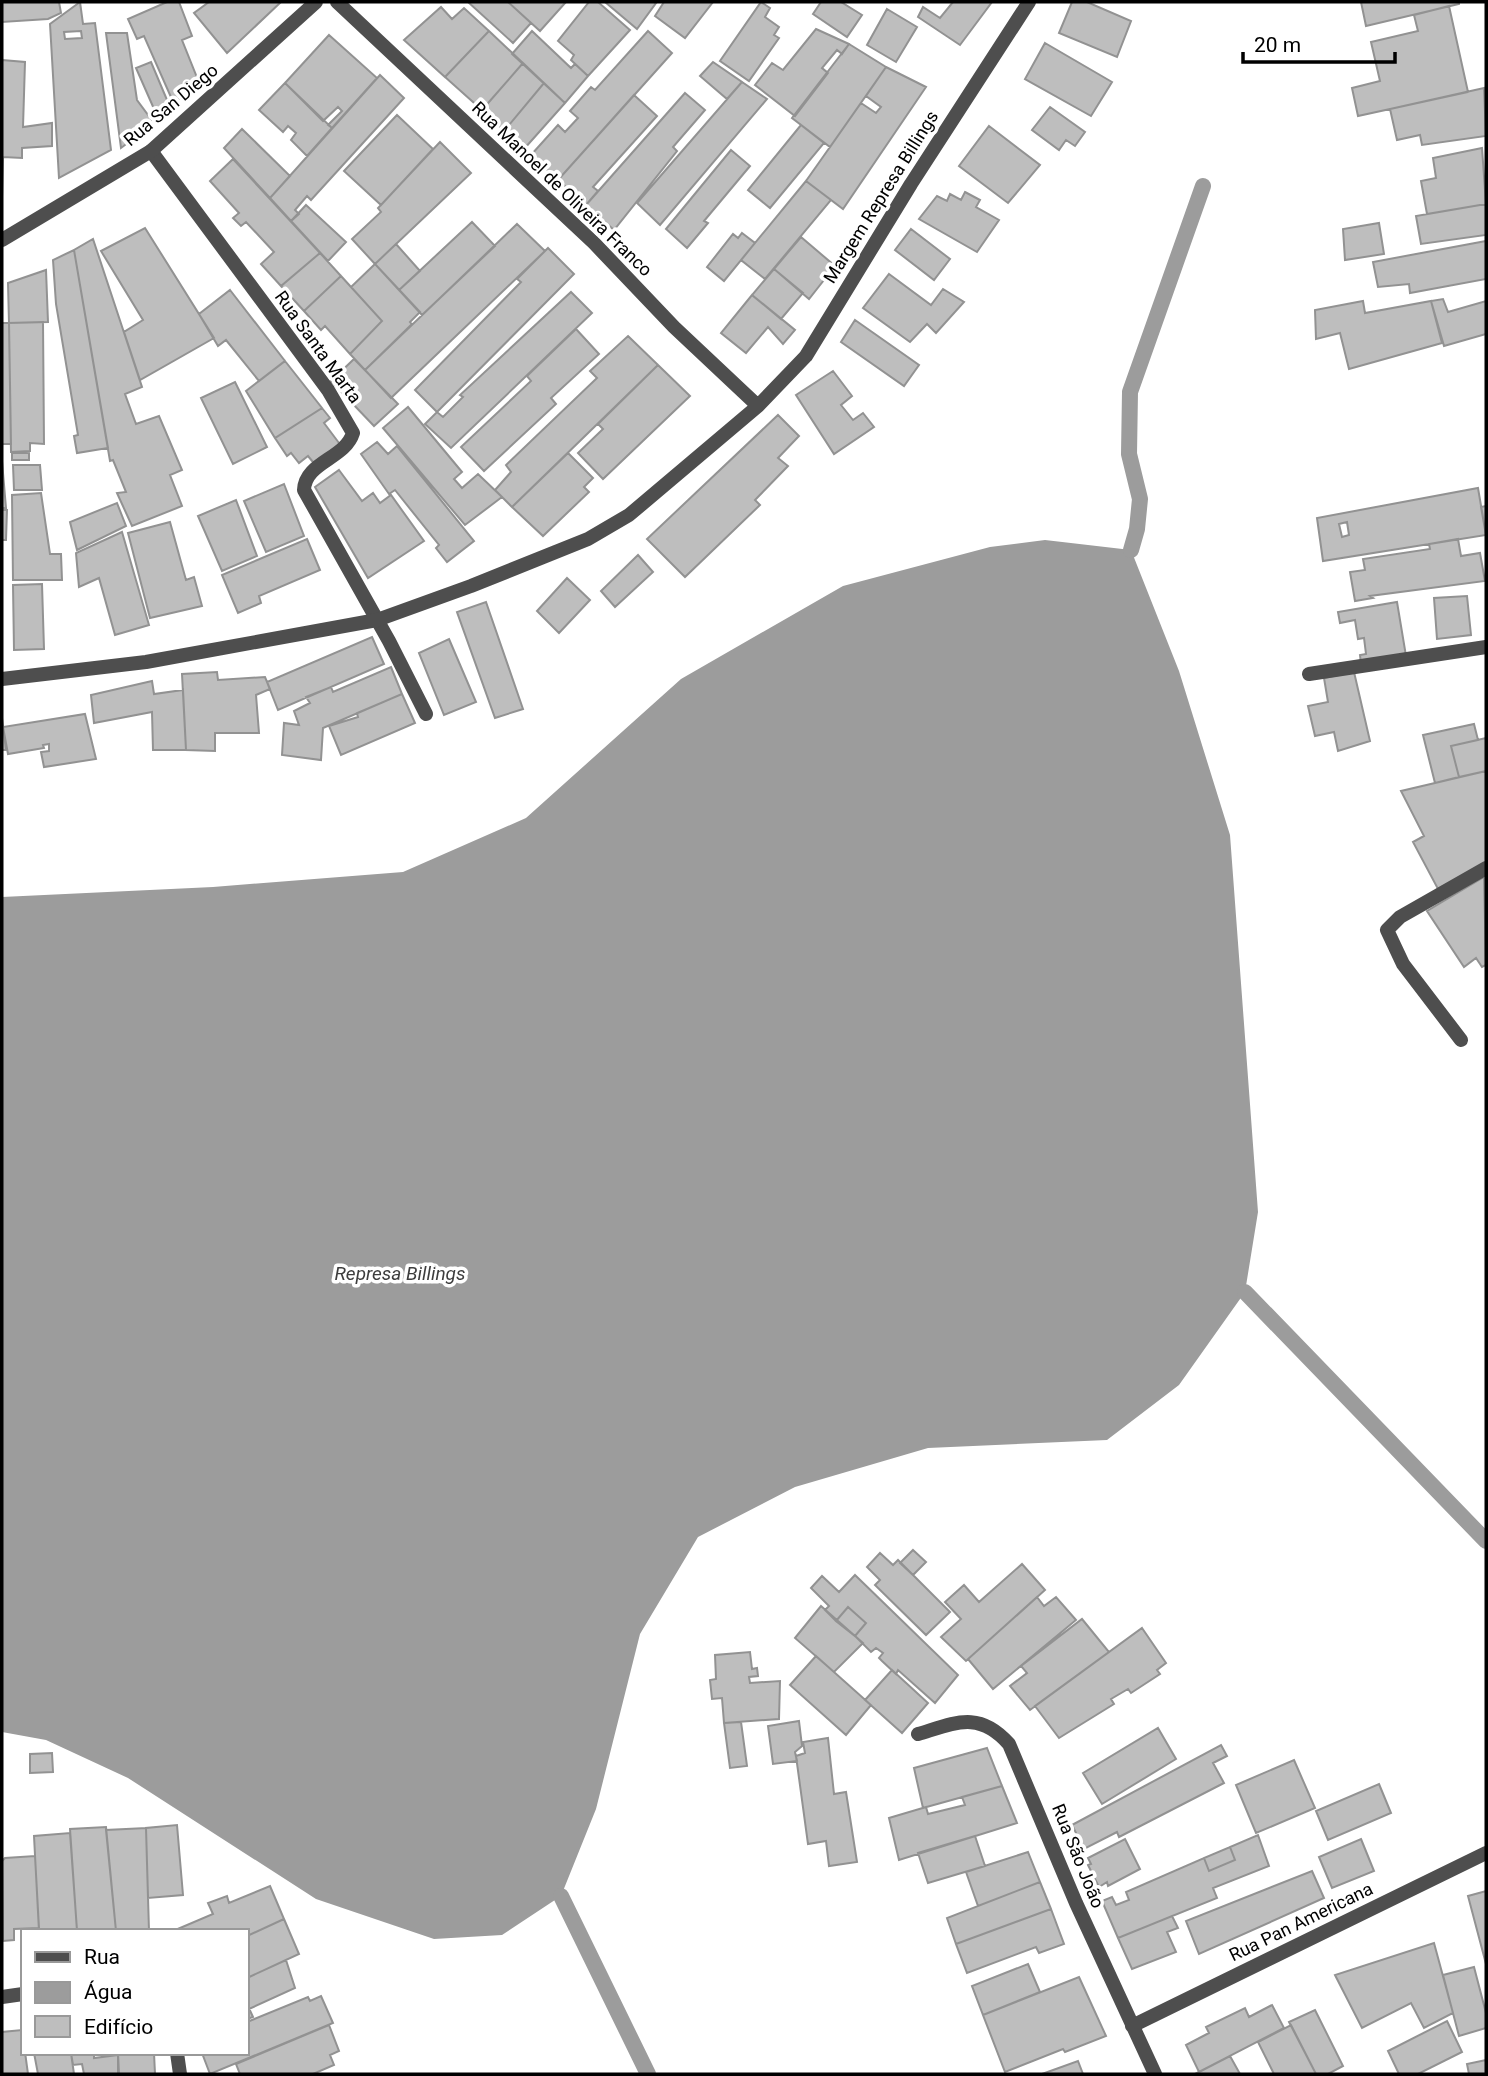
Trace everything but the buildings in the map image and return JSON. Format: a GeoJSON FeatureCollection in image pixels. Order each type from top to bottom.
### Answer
{"type":"FeatureCollection","features":[{"type":"Feature","properties":{"kind":"street","name":"Rua San Diego"},"geometry":{"type":"LineString","coordinates":[[2,240],[151,151],[316,2]]}},
{"type":"Feature","properties":{"kind":"street","name":"Rua Manoel de Oliveira Franco"},"geometry":{"type":"LineString","coordinates":[[337,2],[594,243],[674,327],[758,407]]}},
{"type":"Feature","properties":{"kind":"street","name":"Margem Represa Billings"},"geometry":{"type":"LineString","coordinates":[[2,679],[146,662],[377,620],[471,586],[587,539],[629,515],[758,407],[806,356],[1029,2]]}},
{"type":"Feature","properties":{"kind":"street","name":"Rua Santa Marta"},"geometry":{"type":"LineString","coordinates":[[151,151],[321,380],[349,424],[353,433],[348,446],[311,472],[304,490],[426,713]]}},
{"type":"Feature","properties":{"kind":"street"},"geometry":{"type":"LineString","coordinates":[[1310,674],[1486,647]]}},
{"type":"Feature","properties":{"kind":"street"},"geometry":{"type":"LineString","coordinates":[[1461,1040],[1403,964],[1387,930],[1400,917],[1486,867]]}},
{"type":"Feature","properties":{"kind":"street","name":"Rua São João"},"geometry":{"type":"LineString","coordinates":[[918,1734],[965,1720],[990,1726],[1009,1744],[1155,2074]]}},
{"type":"Feature","properties":{"kind":"street","name":"Rua Pan Americana"},"geometry":{"type":"LineString","coordinates":[[1132,2026],[1486,1853]]}},
{"type":"Feature","properties":{"kind":"street"},"geometry":{"type":"LineString","coordinates":[[2,1997],[21,1994]]}},
{"type":"Feature","properties":{"kind":"street"},"geometry":{"type":"LineString","coordinates":[[177,2055],[180,2074]]}},
{"type":"Feature","properties":{"kind":"water","name":"Represa Billings"},"geometry":{"type":"Polygon","coordinates":[[[1045,540],[1131,550],[1179,671],[1230,835],[1258,1212],[1245,1292],[1179,1385],[1107,1440],[928,1448],[795,1487],[698,1537],[640,1634],[596,1809],[561,1896],[502,1935],[434,1939],[316,1899],[128,1778],[46,1740],[2,1732],[2,897],[213,887],[403,872],[526,818],[681,679],[843,586],[990,547],[1045,540]]]}},
{"type":"Feature","properties":{"kind":"waterway"},"geometry":{"type":"LineString","coordinates":[[1131,550],[1137,529],[1140,499],[1129,454],[1130,392],[1203,186]]}},
{"type":"Feature","properties":{"kind":"waterway"},"geometry":{"type":"LineString","coordinates":[[1245,1292],[1486,1541]]}},
{"type":"Feature","properties":{"kind":"waterway"},"geometry":{"type":"LineString","coordinates":[[561,1896],[648,2074]]}}]}
